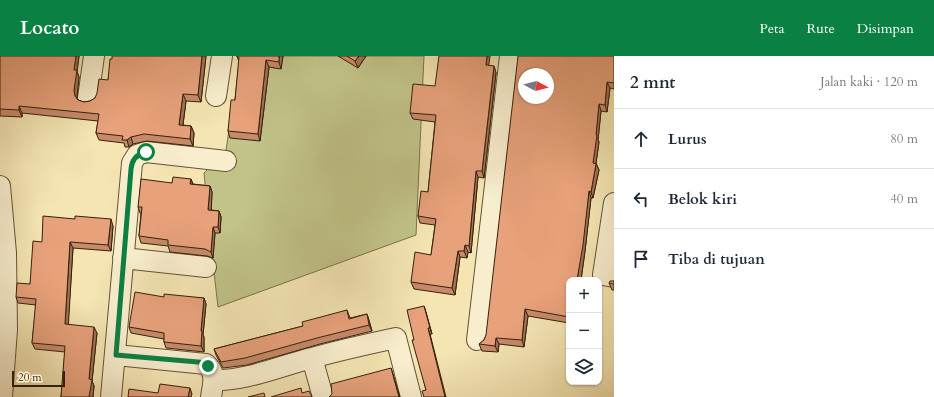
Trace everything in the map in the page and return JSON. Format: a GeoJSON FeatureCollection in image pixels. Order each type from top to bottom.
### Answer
{"type":"FeatureCollection","features":[{"type":"Feature","properties":{"kind":"street"},"geometry":{"type":"LineString","coordinates":[[88,98],[94,56]]}},
{"type":"Feature","properties":{"kind":"street"},"geometry":{"type":"LineString","coordinates":[[216,96],[222,56]]}},
{"type":"Feature","properties":{"kind":"street"},"geometry":{"type":"LineString","coordinates":[[477,340],[510,56]]}},
{"type":"Feature","properties":{"kind":"street"},"geometry":{"type":"LineString","coordinates":[[111,397],[116,355],[132,163],[137,155],[146,152],[226,161]]}},
{"type":"Feature","properties":{"kind":"street"},"geometry":{"type":"LineString","coordinates":[[0,186],[6,254],[7,307],[7,330],[2,397]]}},
{"type":"Feature","properties":{"kind":"street"},"geometry":{"type":"LineString","coordinates":[[614,203],[603,275],[614,277]]}},
{"type":"Feature","properties":{"kind":"street"},"geometry":{"type":"LineString","coordinates":[[123,258],[206,267]]}},
{"type":"Feature","properties":{"kind":"street"},"geometry":{"type":"LineString","coordinates":[[116,355],[205,363],[212,370],[220,389],[265,371],[396,338],[411,397]]}},
{"type":"Feature","properties":{"kind":"street"},"geometry":{"type":"LineString","coordinates":[[312,358],[323,397]]}},
{"type":"Feature","properties":{"kind":"green space"},"geometry":{"type":"Polygon","coordinates":[[[258,56],[424,56],[416,235],[218,307],[204,173],[226,150],[232,110],[258,56]]]}},
{"type":"Feature","properties":{"kind":"building"},"geometry":{"type":"Polygon","coordinates":[[[0,56],[76,56],[74,70],[77,70],[74,90],[75,96],[78,100],[84,102],[95,98],[99,79],[108,80],[110,59],[112,59],[112,56],[202,56],[198,95],[183,94],[179,125],[191,126],[190,139],[144,134],[131,137],[127,140],[122,140],[123,136],[96,133],[99,114],[19,106],[19,110],[0,109],[0,56]]]}},
{"type":"Feature","properties":{"kind":"building"},"geometry":{"type":"Polygon","coordinates":[[[237,56],[279,56],[279,62],[266,60],[258,134],[228,131],[231,100],[235,100],[239,57],[237,56]]]}},
{"type":"Feature","properties":{"kind":"building"},"geometry":{"type":"Polygon","coordinates":[[[347,56],[359,56],[355,61],[347,56]]]}},
{"type":"Feature","properties":{"kind":"building"},"geometry":{"type":"Polygon","coordinates":[[[439,56],[487,56],[486,65],[494,66],[482,171],[476,171],[469,246],[465,245],[464,251],[458,251],[452,288],[411,282],[415,252],[431,255],[436,219],[418,216],[421,191],[428,192],[436,115],[410,113],[413,84],[435,86],[439,56]]]}},
{"type":"Feature","properties":{"kind":"building"},"geometry":{"type":"Polygon","coordinates":[[[518,56],[614,56],[614,83],[607,82],[605,105],[599,104],[593,163],[596,164],[591,192],[589,191],[583,245],[578,277],[566,277],[566,316],[525,309],[522,340],[496,338],[495,346],[479,344],[484,340],[486,335],[518,56]]]}},
{"type":"Feature","properties":{"kind":"building"},"geometry":{"type":"Polygon","coordinates":[[[173,177],[191,179],[190,184],[210,186],[208,210],[219,211],[218,227],[213,227],[211,252],[205,249],[168,245],[168,240],[139,236],[142,207],[138,207],[141,179],[172,183],[173,177]]]}},
{"type":"Feature","properties":{"kind":"building"},"geometry":{"type":"Polygon","coordinates":[[[43,216],[75,219],[75,216],[111,219],[108,245],[70,242],[65,324],[94,327],[89,379],[92,380],[89,397],[61,397],[65,346],[32,343],[36,299],[16,297],[17,283],[30,284],[33,241],[42,242],[43,216]]]}},
{"type":"Feature","properties":{"kind":"building"},"geometry":{"type":"Polygon","coordinates":[[[610,281],[614,281],[614,284],[609,283],[610,281]]]}},
{"type":"Feature","properties":{"kind":"building"},"geometry":{"type":"Polygon","coordinates":[[[135,292],[164,297],[164,294],[204,298],[201,346],[164,342],[164,333],[129,327],[135,292]]]}},
{"type":"Feature","properties":{"kind":"building"},"geometry":{"type":"Polygon","coordinates":[[[424,306],[445,397],[424,397],[422,391],[426,390],[412,340],[414,340],[407,310],[424,306]]]}},
{"type":"Feature","properties":{"kind":"building"},"geometry":{"type":"Polygon","coordinates":[[[347,310],[349,319],[367,314],[369,325],[245,358],[221,362],[214,349],[303,326],[302,322],[347,310]]]}},
{"type":"Feature","properties":{"kind":"building"},"geometry":{"type":"Polygon","coordinates":[[[391,368],[399,397],[329,397],[332,394],[331,384],[391,368]]]}},
{"type":"Feature","properties":{"kind":"building"},"geometry":{"type":"Polygon","coordinates":[[[160,384],[190,388],[188,397],[128,397],[129,389],[158,393],[160,384]]]}},
{"type":"Feature","properties":{"kind":"building"},"geometry":{"type":"Polygon","coordinates":[[[301,388],[302,393],[309,391],[312,397],[271,397],[301,388]]]}},
{"type":"Feature","properties":{"kind":"building"},"geometry":{"type":"Polygon","coordinates":[[[264,393],[265,397],[248,397],[264,393]]]}},
{"type":"Feature","properties":{"kind":"route"},"geometry":{"type":"LineString","coordinates":[[146,152],[137,155],[132,163],[131,169],[116,355],[198,362],[205,363],[208,366]]}}]}
